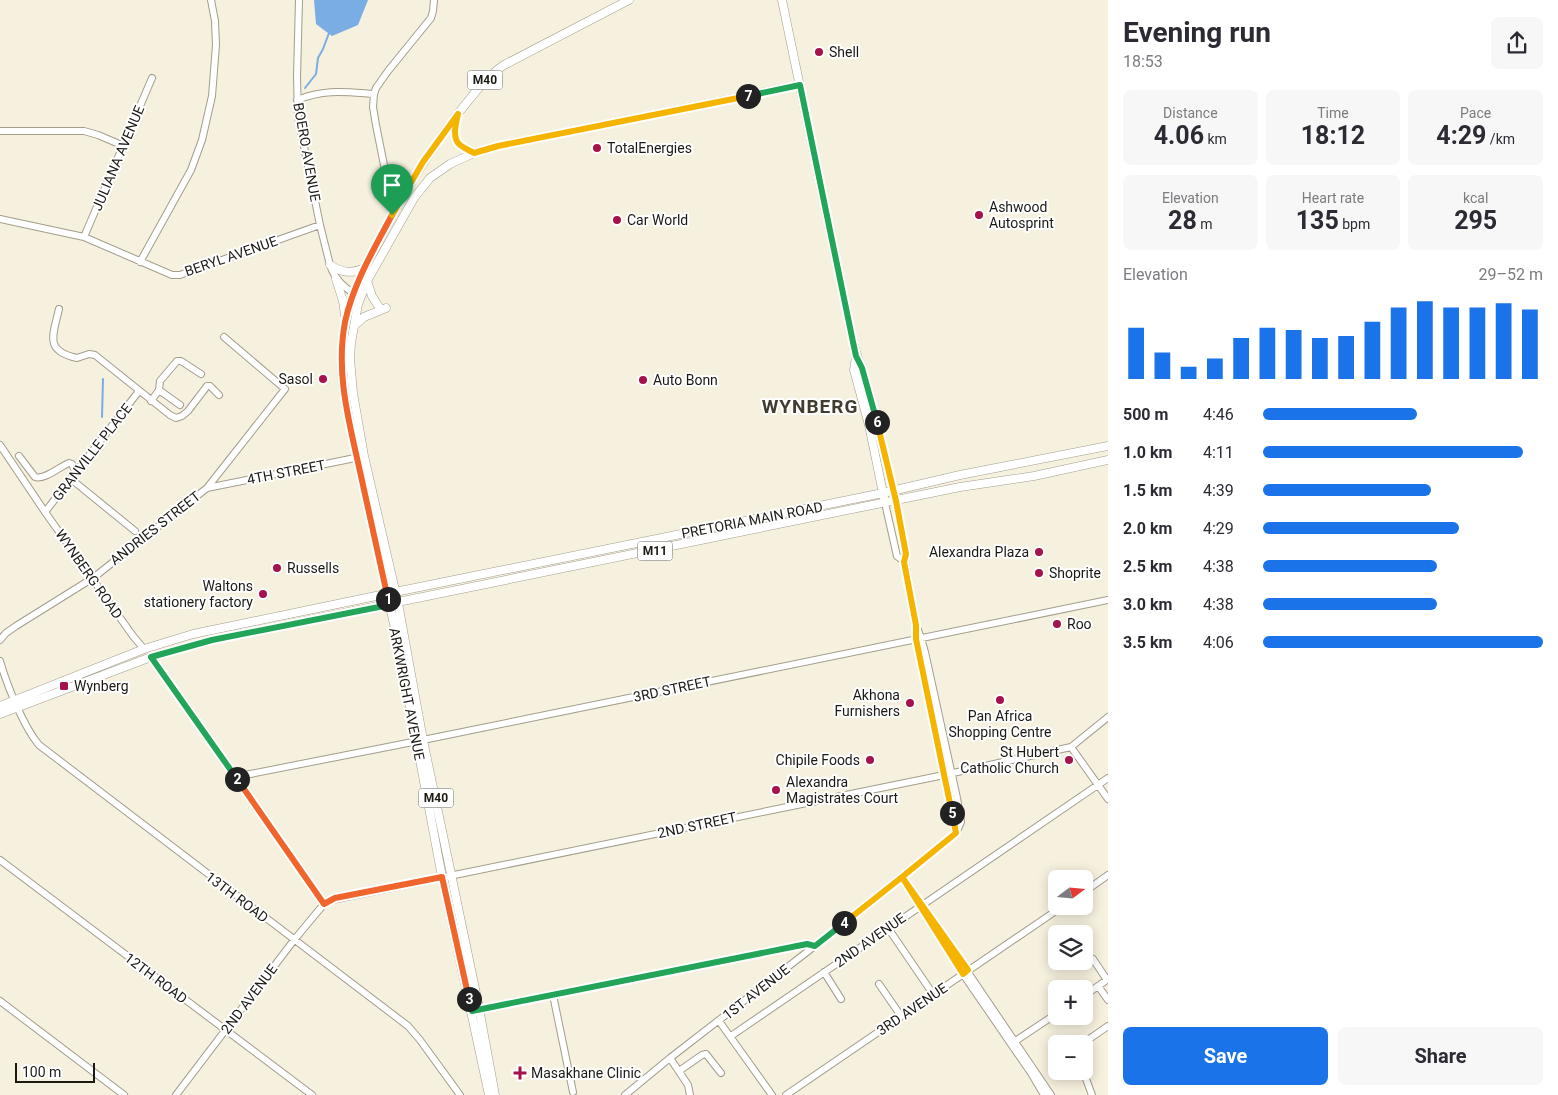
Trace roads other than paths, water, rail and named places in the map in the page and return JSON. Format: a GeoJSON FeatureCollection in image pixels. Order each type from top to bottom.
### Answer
{"type":"FeatureCollection","features":[{"type":"Feature","properties":{"kind":"main road","name":"M40"},"geometry":{"type":"LineString","coordinates":[[357,295],[365,268],[397,206],[432,148],[478,88],[494,72],[557,36],[629,0]]}},
{"type":"Feature","properties":{"kind":"main road"},"geometry":{"type":"LineString","coordinates":[[782,0],[856,356],[862,368],[875,415],[896,501]]}},
{"type":"Feature","properties":{"kind":"main road","name":"M40"},"geometry":{"type":"LineString","coordinates":[[357,295],[423,186],[430,178],[444,168],[474,153],[498,146],[800,85]]}},
{"type":"Feature","properties":{"kind":"main road"},"geometry":{"type":"LineString","coordinates":[[330,265],[348,273],[365,268]]}},
{"type":"Feature","properties":{"kind":"main road"},"geometry":{"type":"LineString","coordinates":[[336,279],[345,322]]}},
{"type":"Feature","properties":{"kind":"main road"},"geometry":{"type":"LineString","coordinates":[[354,326],[364,317],[383,307],[370,291],[367,281]]}},
{"type":"Feature","properties":{"kind":"main road","name":"ARKWRIGHT AVENUE"},"geometry":{"type":"LineString","coordinates":[[357,295],[345,322],[341,350],[341,376],[398,603],[442,877],[476,1010],[495,1095]]}},
{"type":"Feature","properties":{"kind":"main road","name":"ARKWRIGHT AVENUE"},"geometry":{"type":"LineString","coordinates":[[357,295],[351,343],[351,374],[361,456],[386,594],[452,875],[489,1095]]}},
{"type":"Feature","properties":{"kind":"main road"},"geometry":{"type":"LineString","coordinates":[[856,356],[854,370],[867,418],[885,503]]}},
{"type":"Feature","properties":{"kind":"main road"},"geometry":{"type":"LineString","coordinates":[[867,418],[875,415]]}},
{"type":"Feature","properties":{"kind":"main road","name":"PRETORIA MAIN ROAD"},"geometry":{"type":"LineString","coordinates":[[395,592],[1108,446]]}},
{"type":"Feature","properties":{"kind":"main road","name":"PRETORIA MAIN ROAD"},"geometry":{"type":"LineString","coordinates":[[398,603],[960,487],[1034,476],[1108,460]]}},
{"type":"Feature","properties":{"kind":"main road"},"geometry":{"type":"LineString","coordinates":[[392,579],[411,589]]}},
{"type":"Feature","properties":{"kind":"main road","name":"M11"},"geometry":{"type":"LineString","coordinates":[[0,714],[16,704],[144,649],[193,634],[395,592]]}},
{"type":"Feature","properties":{"kind":"main road"},"geometry":{"type":"LineString","coordinates":[[400,617],[413,600]]}},
{"type":"Feature","properties":{"kind":"main road","name":"M11"},"geometry":{"type":"LineString","coordinates":[[0,706],[16,704],[151,657],[212,640],[398,603]]}},
{"type":"Feature","properties":{"kind":"street"},"geometry":{"type":"LineString","coordinates":[[140,262],[191,170],[198,153],[212,96],[216,46],[215,21],[211,0]]}},
{"type":"Feature","properties":{"kind":"street","name":"BOERO AVENUE"},"geometry":{"type":"LineString","coordinates":[[299,0],[297,100],[301,135],[330,265],[336,279],[344,287],[357,295]]}},
{"type":"Feature","properties":{"kind":"street"},"geometry":{"type":"LineString","coordinates":[[397,206],[389,184],[374,113],[374,94],[388,71],[430,18],[434,0]]}},
{"type":"Feature","properties":{"kind":"street","name":"JULIANA AVENUE"},"geometry":{"type":"LineString","coordinates":[[84,237],[152,78]]}},
{"type":"Feature","properties":{"kind":"street"},"geometry":{"type":"LineString","coordinates":[[297,100],[325,92],[374,94]]}},
{"type":"Feature","properties":{"kind":"street"},"geometry":{"type":"LineString","coordinates":[[458,114],[455,136],[457,141],[460,145],[474,153]]}},
{"type":"Feature","properties":{"kind":"street"},"geometry":{"type":"LineString","coordinates":[[0,131],[84,131],[98,134],[124,146]]}},
{"type":"Feature","properties":{"kind":"street"},"geometry":{"type":"LineString","coordinates":[[389,184],[410,184]]}},
{"type":"Feature","properties":{"kind":"street","name":"BERYL AVENUE"},"geometry":{"type":"LineString","coordinates":[[0,219],[84,237],[168,275],[180,275],[320,225]]}},
{"type":"Feature","properties":{"kind":"street","name":"GRANVILLE PLACE"},"geometry":{"type":"LineString","coordinates":[[59,309],[53,337],[56,349],[77,358],[89,354],[95,355],[150,401],[170,415],[176,418],[182,416],[207,386],[210,386],[219,395]]}},
{"type":"Feature","properties":{"kind":"street","name":"ANDRIES STREET"},"geometry":{"type":"LineString","coordinates":[[0,640],[16,626],[93,578],[207,488],[285,389],[224,337]]}},
{"type":"Feature","properties":{"kind":"street"},"geometry":{"type":"LineString","coordinates":[[150,401],[159,390],[160,382],[177,361],[181,361],[201,374]]}},
{"type":"Feature","properties":{"kind":"street"},"geometry":{"type":"LineString","coordinates":[[159,390],[180,405]]}},
{"type":"Feature","properties":{"kind":"street","name":"GRANVILLE PLACE"},"geometry":{"type":"LineString","coordinates":[[45,512],[139,391]]}},
{"type":"Feature","properties":{"kind":"street","name":"WYNBERG ROAD"},"geometry":{"type":"LineString","coordinates":[[0,445],[45,512],[144,649]]}},
{"type":"Feature","properties":{"kind":"street"},"geometry":{"type":"LineString","coordinates":[[19,456],[38,478],[69,463],[72,464],[76,473]]}},
{"type":"Feature","properties":{"kind":"street","name":"4TH STREET"},"geometry":{"type":"LineString","coordinates":[[207,488],[361,456]]}},
{"type":"Feature","properties":{"kind":"street"},"geometry":{"type":"LineString","coordinates":[[70,480],[135,531]]}},
{"type":"Feature","properties":{"kind":"street"},"geometry":{"type":"LineString","coordinates":[[896,501],[906,554],[904,562],[956,833]]}},
{"type":"Feature","properties":{"kind":"street"},"geometry":{"type":"LineString","coordinates":[[885,503],[897,556],[904,562]]}},
{"type":"Feature","properties":{"kind":"street","name":"3RD STREET"},"geometry":{"type":"LineString","coordinates":[[235,777],[1108,600]]}},
{"type":"Feature","properties":{"kind":"street"},"geometry":{"type":"LineString","coordinates":[[129,655],[135,648],[133,636]]}},
{"type":"Feature","properties":{"kind":"street"},"geometry":{"type":"LineString","coordinates":[[918,639],[952,772],[960,816],[960,827],[956,833]]}},
{"type":"Feature","properties":{"kind":"street"},"geometry":{"type":"LineString","coordinates":[[151,657],[324,904]]}},
{"type":"Feature","properties":{"kind":"street"},"geometry":{"type":"LineString","coordinates":[[0,660],[16,704]]}},
{"type":"Feature","properties":{"kind":"street","name":"13TH ROAD"},"geometry":{"type":"LineString","coordinates":[[16,704],[39,745],[408,1026],[460,1095]]}},
{"type":"Feature","properties":{"kind":"street"},"geometry":{"type":"LineString","coordinates":[[1108,717],[1071,747],[1108,799]]}},
{"type":"Feature","properties":{"kind":"street","name":"2ND STREET"},"geometry":{"type":"LineString","coordinates":[[324,904],[335,898],[944,775],[1071,747]]}},
{"type":"Feature","properties":{"kind":"street","name":"2ND AVENUE"},"geometry":{"type":"LineString","coordinates":[[731,1036],[1108,778]]}},
{"type":"Feature","properties":{"kind":"street","name":"1ST AVENUE"},"geometry":{"type":"LineString","coordinates":[[629,1094],[670,1058],[815,946],[956,833]]}},
{"type":"Feature","properties":{"kind":"street","name":"12TH ROAD"},"geometry":{"type":"LineString","coordinates":[[0,860],[312,1095]]}},
{"type":"Feature","properties":{"kind":"street"},"geometry":{"type":"LineString","coordinates":[[1093,886],[1108,876]]}},
{"type":"Feature","properties":{"kind":"street"},"geometry":{"type":"LineString","coordinates":[[902,877],[1013,1043],[1051,1095]]}},
{"type":"Feature","properties":{"kind":"street","name":"2ND AVENUE"},"geometry":{"type":"LineString","coordinates":[[176,1095],[294,940],[324,904]]}},
{"type":"Feature","properties":{"kind":"street","name":"3RD AVENUE"},"geometry":{"type":"LineString","coordinates":[[786,1095],[1050,915]]}},
{"type":"Feature","properties":{"kind":"street"},"geometry":{"type":"LineString","coordinates":[[888,928],[934,994]]}},
{"type":"Feature","properties":{"kind":"street"},"geometry":{"type":"LineString","coordinates":[[476,1010],[807,944],[815,946]]}},
{"type":"Feature","properties":{"kind":"street"},"geometry":{"type":"LineString","coordinates":[[1093,959],[1108,980],[1093,990]]}},
{"type":"Feature","properties":{"kind":"street"},"geometry":{"type":"LineString","coordinates":[[824,972],[841,999]]}},
{"type":"Feature","properties":{"kind":"street"},"geometry":{"type":"LineString","coordinates":[[879,984],[901,1016]]}},
{"type":"Feature","properties":{"kind":"street"},"geometry":{"type":"LineString","coordinates":[[1098,986],[1108,1000]]}},
{"type":"Feature","properties":{"kind":"street"},"geometry":{"type":"LineString","coordinates":[[553,995],[573,1092]]}},
{"type":"Feature","properties":{"kind":"street"},"geometry":{"type":"LineString","coordinates":[[0,1001],[124,1095]]}},
{"type":"Feature","properties":{"kind":"street"},"geometry":{"type":"LineString","coordinates":[[1013,1043],[1048,1019]]}},
{"type":"Feature","properties":{"kind":"street"},"geometry":{"type":"LineString","coordinates":[[719,1021],[772,1095]]}},
{"type":"Feature","properties":{"kind":"street"},"geometry":{"type":"LineString","coordinates":[[1093,1036],[1108,1026]]}},
{"type":"Feature","properties":{"kind":"street"},"geometry":{"type":"LineString","coordinates":[[1013,1043],[1044,1095]]}},
{"type":"Feature","properties":{"kind":"street"},"geometry":{"type":"LineString","coordinates":[[679,1071],[704,1054],[708,1055],[721,1073]]}},
{"type":"Feature","properties":{"kind":"street"},"geometry":{"type":"LineString","coordinates":[[670,1058],[688,1085],[690,1095]]}},
{"type":"Feature","properties":{"kind":"street"},"geometry":{"type":"LineString","coordinates":[[1086,1080],[1092,1095]]}},
{"type":"Feature","properties":{"kind":"water"},"geometry":{"type":"Polygon","coordinates":[[[314,0],[368,0],[358,25],[332,36],[316,24],[314,0]]]}},
{"type":"Feature","properties":{"kind":"waterway"},"geometry":{"type":"LineString","coordinates":[[305,88],[316,74],[318,58],[329,33]]}},
{"type":"Feature","properties":{"kind":"waterway"},"geometry":{"type":"LineString","coordinates":[[102,417],[103,379]]}},
{"type":"Feature","properties":{"kind":"place","name":"Shell"},"geometry":{"type":"Point","coordinates":[819,52]}},
{"type":"Feature","properties":{"kind":"place","name":"TotalEnergies"},"geometry":{"type":"Point","coordinates":[597,148]}},
{"type":"Feature","properties":{"kind":"place","name":"Ashwood Autosprint"},"geometry":{"type":"Point","coordinates":[979,215]}},
{"type":"Feature","properties":{"kind":"place","name":"Car World"},"geometry":{"type":"Point","coordinates":[617,220]}},
{"type":"Feature","properties":{"kind":"place","name":"Sasol"},"geometry":{"type":"Point","coordinates":[323,379]}},
{"type":"Feature","properties":{"kind":"place","name":"Auto Bonn"},"geometry":{"type":"Point","coordinates":[643,380]}},
{"type":"Feature","properties":{"kind":"place","name":"Alexandra Plaza"},"geometry":{"type":"Point","coordinates":[1039,552]}},
{"type":"Feature","properties":{"kind":"place","name":"Russells"},"geometry":{"type":"Point","coordinates":[277,568]}},
{"type":"Feature","properties":{"kind":"place","name":"Shoprite"},"geometry":{"type":"Point","coordinates":[1039,573]}},
{"type":"Feature","properties":{"kind":"place","name":"Waltons stationery factory"},"geometry":{"type":"Point","coordinates":[263,594]}},
{"type":"Feature","properties":{"kind":"place","name":"Roo"},"geometry":{"type":"Point","coordinates":[1057,624]}},
{"type":"Feature","properties":{"kind":"place","name":"Wynberg"},"geometry":{"type":"Point","coordinates":[64,686]}},
{"type":"Feature","properties":{"kind":"place","name":"Pan Africa Shopping Centre"},"geometry":{"type":"Point","coordinates":[1000,700]}},
{"type":"Feature","properties":{"kind":"place","name":"Akhona Furnishers"},"geometry":{"type":"Point","coordinates":[910,703]}},
{"type":"Feature","properties":{"kind":"place","name":"Chipile Foods"},"geometry":{"type":"Point","coordinates":[870,760]}},
{"type":"Feature","properties":{"kind":"place","name":"St Hubert Catholic Church"},"geometry":{"type":"Point","coordinates":[1069,760]}},
{"type":"Feature","properties":{"kind":"place","name":"Alexandra Magistrates Court"},"geometry":{"type":"Point","coordinates":[776,790]}},
{"type":"Feature","properties":{"kind":"place","name":"Masakhane Clinic"},"geometry":{"type":"Point","coordinates":[520,1073]}},
{"type":"Feature","properties":{"kind":"district","name":"WYNBERG"},"geometry":{"type":"Point","coordinates":[810,406]}}]}
